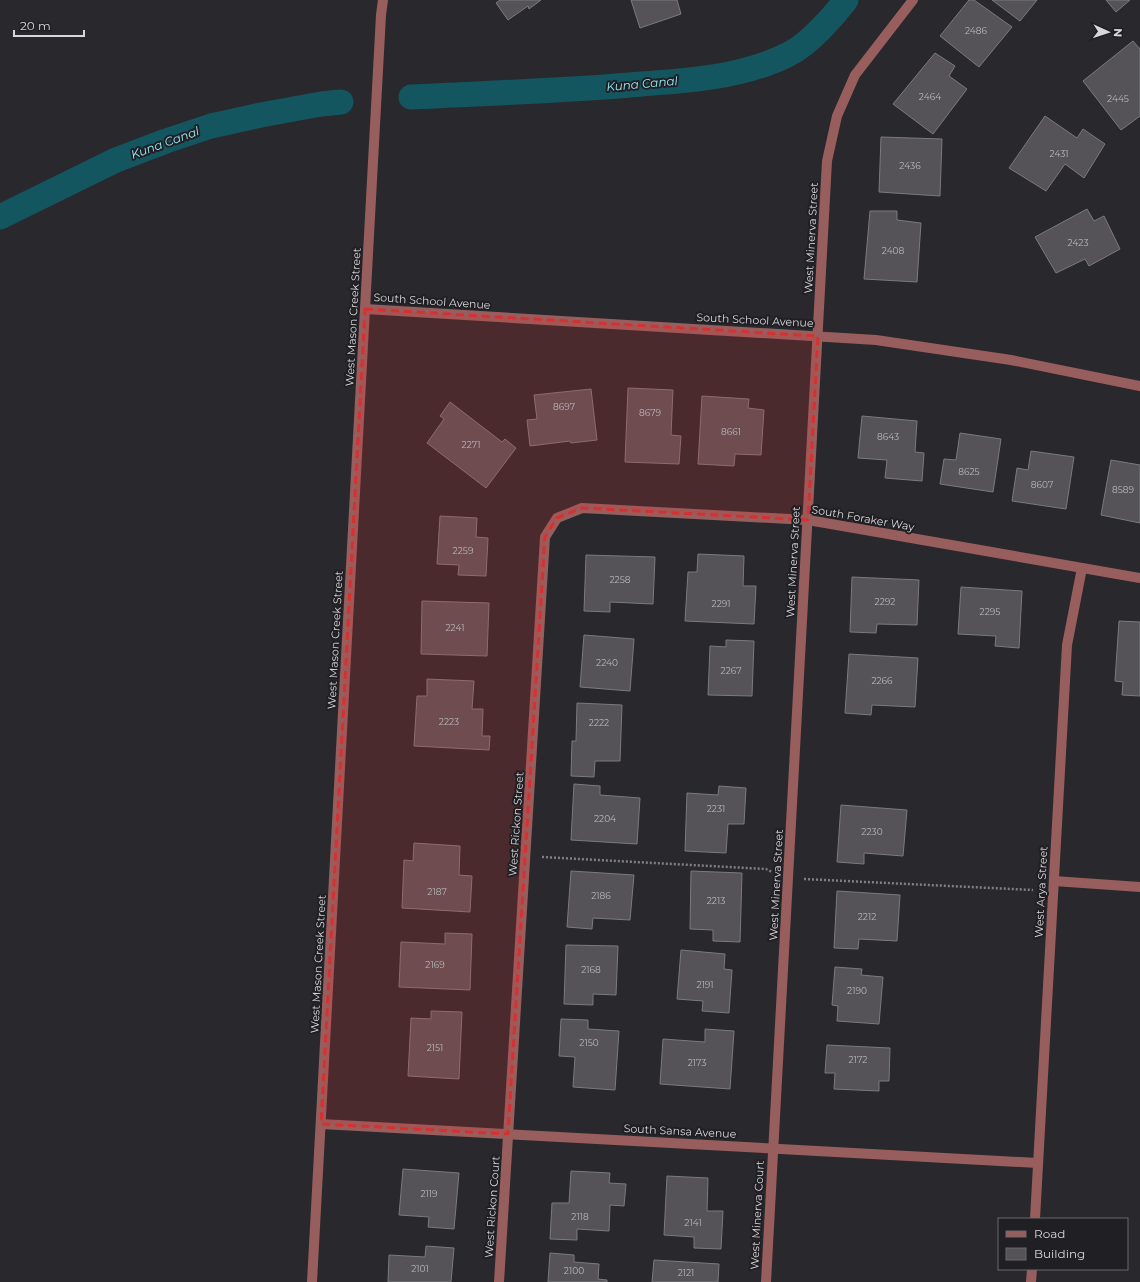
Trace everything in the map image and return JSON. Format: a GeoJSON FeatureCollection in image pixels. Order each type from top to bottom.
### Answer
{"type":"FeatureCollection","features":[{"type":"Feature","properties":{"kind":"street","name":"West Mason Creek Street"},"geometry":{"type":"LineString","coordinates":[[312,1282],[381,14],[383,0]]}},
{"type":"Feature","properties":{"kind":"street","name":"West Minerva Street"},"geometry":{"type":"LineString","coordinates":[[773,1148],[827,161],[837,116],[856,75],[913,0]]}},
{"type":"Feature","properties":{"kind":"street","name":"South School Avenue"},"geometry":{"type":"LineString","coordinates":[[365,309],[876,340],[1003,359],[1140,386]]}},
{"type":"Feature","properties":{"kind":"street","name":"South Foraker Way"},"geometry":{"type":"LineString","coordinates":[[557,518],[582,508],[808,520],[1140,578]]}},
{"type":"Feature","properties":{"kind":"street","name":"West Rickon Street"},"geometry":{"type":"LineString","coordinates":[[508,1134],[545,537],[557,518]]}},
{"type":"Feature","properties":{"kind":"street","name":"West Arya Street"},"geometry":{"type":"LineString","coordinates":[[1035,1218],[1067,645],[1082,568]]}},
{"type":"Feature","properties":{"kind":"street"},"geometry":{"type":"LineString","coordinates":[[1054,881],[1140,887]]}},
{"type":"Feature","properties":{"kind":"street","name":"South Sansa Avenue"},"geometry":{"type":"LineString","coordinates":[[321,1124],[1038,1163]]}},
{"type":"Feature","properties":{"kind":"street","name":"West Rickon Court"},"geometry":{"type":"LineString","coordinates":[[499,1282],[508,1134]]}},
{"type":"Feature","properties":{"kind":"street","name":"West Minerva Court"},"geometry":{"type":"LineString","coordinates":[[766,1282],[773,1148]]}},
{"type":"Feature","properties":{"kind":"street"},"geometry":{"type":"LineString","coordinates":[[1031,1282],[1032,1270]]}},
{"type":"Feature","properties":{"kind":"highlighted area"},"geometry":{"type":"Polygon","coordinates":[[[365,309],[818,336],[808,520],[582,508],[557,518],[545,537],[508,1134],[321,1124],[365,309]]]}},
{"type":"Feature","properties":{"kind":"building"},"geometry":{"type":"Polygon","coordinates":[[[500,0],[541,0],[529,9],[528,6],[508,20],[496,3],[500,0]]]}},
{"type":"Feature","properties":{"kind":"building"},"geometry":{"type":"Polygon","coordinates":[[[631,0],[677,0],[681,14],[640,28],[631,0]]]}},
{"type":"Feature","properties":{"kind":"building"},"geometry":{"type":"Polygon","coordinates":[[[969,0],[974,0],[1012,27],[979,67],[940,36],[969,0]]]}},
{"type":"Feature","properties":{"kind":"building"},"geometry":{"type":"Polygon","coordinates":[[[992,0],[1037,0],[1020,21],[992,0]]]}},
{"type":"Feature","properties":{"kind":"building"},"geometry":{"type":"Polygon","coordinates":[[[1106,0],[1130,0],[1116,12],[1106,0]]]}},
{"type":"Feature","properties":{"kind":"building"},"geometry":{"type":"Polygon","coordinates":[[[1133,41],[1140,49],[1140,116],[1121,130],[1083,81],[1133,41]]]}},
{"type":"Feature","properties":{"kind":"building"},"geometry":{"type":"Polygon","coordinates":[[[935,53],[955,66],[949,76],[967,89],[933,134],[893,104],[935,53]]]}},
{"type":"Feature","properties":{"kind":"building"},"geometry":{"type":"Polygon","coordinates":[[[1045,116],[1077,138],[1083,129],[1105,144],[1084,178],[1065,164],[1046,191],[1009,168],[1045,116]]]}},
{"type":"Feature","properties":{"kind":"building"},"geometry":{"type":"Polygon","coordinates":[[[881,137],[942,139],[940,196],[879,192],[881,137]]]}},
{"type":"Feature","properties":{"kind":"building"},"geometry":{"type":"Polygon","coordinates":[[[1087,209],[1094,221],[1104,216],[1120,249],[1089,266],[1085,259],[1056,273],[1035,237],[1087,209]]]}},
{"type":"Feature","properties":{"kind":"building"},"geometry":{"type":"Polygon","coordinates":[[[870,211],[897,211],[897,220],[921,223],[917,282],[864,279],[870,211]]]}},
{"type":"Feature","properties":{"kind":"building"},"geometry":{"type":"Polygon","coordinates":[[[628,388],[673,390],[671,435],[681,436],[679,464],[625,462],[628,388]]]}},
{"type":"Feature","properties":{"kind":"building"},"geometry":{"type":"Polygon","coordinates":[[[591,389],[597,440],[571,443],[570,441],[530,446],[527,420],[537,419],[534,395],[591,389]]]}},
{"type":"Feature","properties":{"kind":"building"},"geometry":{"type":"Polygon","coordinates":[[[702,396],[749,399],[748,408],[764,410],[761,455],[735,454],[734,466],[698,464],[702,396]]]}},
{"type":"Feature","properties":{"kind":"building"},"geometry":{"type":"Polygon","coordinates":[[[450,402],[502,442],[505,439],[516,448],[486,488],[427,443],[444,419],[440,416],[450,402]]]}},
{"type":"Feature","properties":{"kind":"building"},"geometry":{"type":"Polygon","coordinates":[[[862,416],[917,421],[915,452],[924,453],[922,481],[885,478],[887,460],[858,458],[862,416]]]}},
{"type":"Feature","properties":{"kind":"building"},"geometry":{"type":"Polygon","coordinates":[[[960,433],[1001,439],[993,492],[940,484],[944,459],[956,460],[960,433]]]}},
{"type":"Feature","properties":{"kind":"building"},"geometry":{"type":"Polygon","coordinates":[[[1031,451],[1074,457],[1066,509],[1012,501],[1017,468],[1028,470],[1031,451]]]}},
{"type":"Feature","properties":{"kind":"building"},"geometry":{"type":"Polygon","coordinates":[[[1111,460],[1140,465],[1140,523],[1101,515],[1111,460]]]}},
{"type":"Feature","properties":{"kind":"building"},"geometry":{"type":"Polygon","coordinates":[[[440,516],[477,518],[476,537],[488,538],[486,576],[458,575],[459,565],[437,564],[440,516]]]}},
{"type":"Feature","properties":{"kind":"building"},"geometry":{"type":"Polygon","coordinates":[[[698,554],[744,556],[743,586],[756,586],[754,624],[685,621],[688,572],[697,572],[698,554]]]}},
{"type":"Feature","properties":{"kind":"building"},"geometry":{"type":"Polygon","coordinates":[[[586,555],[655,557],[653,604],[610,602],[610,612],[584,611],[586,555]]]}},
{"type":"Feature","properties":{"kind":"building"},"geometry":{"type":"Polygon","coordinates":[[[852,577],[919,580],[917,625],[877,624],[876,633],[850,632],[852,577]]]}},
{"type":"Feature","properties":{"kind":"building"},"geometry":{"type":"Polygon","coordinates":[[[961,587],[1022,591],[1019,648],[995,646],[996,636],[958,634],[961,587]]]}},
{"type":"Feature","properties":{"kind":"building"},"geometry":{"type":"Polygon","coordinates":[[[422,601],[489,603],[487,656],[421,654],[422,601]]]}},
{"type":"Feature","properties":{"kind":"building"},"geometry":{"type":"Polygon","coordinates":[[[1119,621],[1140,622],[1140,696],[1122,695],[1123,682],[1115,681],[1119,621]]]}},
{"type":"Feature","properties":{"kind":"building"},"geometry":{"type":"Polygon","coordinates":[[[584,635],[634,639],[630,691],[580,687],[584,635]]]}},
{"type":"Feature","properties":{"kind":"building"},"geometry":{"type":"Polygon","coordinates":[[[726,640],[754,641],[752,696],[708,695],[710,646],[726,647],[726,640]]]}},
{"type":"Feature","properties":{"kind":"building"},"geometry":{"type":"Polygon","coordinates":[[[849,654],[918,658],[915,707],[872,705],[871,715],[845,713],[849,654]]]}},
{"type":"Feature","properties":{"kind":"building"},"geometry":{"type":"Polygon","coordinates":[[[427,679],[474,681],[472,709],[483,709],[482,736],[490,736],[489,750],[414,746],[417,696],[427,696],[427,679]]]}},
{"type":"Feature","properties":{"kind":"building"},"geometry":{"type":"Polygon","coordinates":[[[577,703],[622,705],[620,761],[595,761],[594,777],[571,776],[572,741],[576,741],[577,703]]]}},
{"type":"Feature","properties":{"kind":"building"},"geometry":{"type":"Polygon","coordinates":[[[574,784],[600,786],[600,795],[640,798],[637,844],[571,840],[574,784]]]}},
{"type":"Feature","properties":{"kind":"building"},"geometry":{"type":"Polygon","coordinates":[[[719,786],[746,788],[744,824],[728,824],[726,853],[685,851],[687,793],[718,795],[719,786]]]}},
{"type":"Feature","properties":{"kind":"building"},"geometry":{"type":"Polygon","coordinates":[[[841,805],[907,810],[903,856],[864,853],[864,864],[837,862],[841,805]]]}},
{"type":"Feature","properties":{"kind":"building"},"geometry":{"type":"Polygon","coordinates":[[[414,843],[460,846],[459,875],[472,876],[470,912],[402,908],[404,860],[413,861],[414,843]]]}},
{"type":"Feature","properties":{"kind":"building"},"geometry":{"type":"Polygon","coordinates":[[[571,871],[634,875],[630,920],[593,918],[592,929],[567,927],[571,871]]]}},
{"type":"Feature","properties":{"kind":"building"},"geometry":{"type":"Polygon","coordinates":[[[691,871],[742,873],[740,942],[713,941],[713,930],[690,929],[691,871]]]}},
{"type":"Feature","properties":{"kind":"building"},"geometry":{"type":"Polygon","coordinates":[[[837,891],[900,895],[897,941],[859,939],[858,949],[834,948],[837,891]]]}},
{"type":"Feature","properties":{"kind":"building"},"geometry":{"type":"Polygon","coordinates":[[[445,933],[472,934],[470,990],[399,987],[401,942],[445,944],[445,933]]]}},
{"type":"Feature","properties":{"kind":"building"},"geometry":{"type":"Polygon","coordinates":[[[566,945],[618,946],[616,995],[593,994],[593,1005],[564,1004],[566,945]]]}},
{"type":"Feature","properties":{"kind":"building"},"geometry":{"type":"Polygon","coordinates":[[[681,950],[725,954],[724,969],[732,970],[729,1013],[702,1011],[703,1001],[677,999],[681,950]]]}},
{"type":"Feature","properties":{"kind":"building"},"geometry":{"type":"Polygon","coordinates":[[[835,967],[862,969],[861,975],[883,977],[879,1024],[837,1021],[838,1006],[832,1005],[835,967]]]}},
{"type":"Feature","properties":{"kind":"building"},"geometry":{"type":"Polygon","coordinates":[[[431,1011],[462,1012],[459,1079],[408,1076],[411,1018],[431,1019],[431,1011]]]}},
{"type":"Feature","properties":{"kind":"building"},"geometry":{"type":"Polygon","coordinates":[[[561,1019],[588,1020],[588,1029],[619,1031],[615,1090],[573,1087],[575,1057],[559,1056],[561,1019]]]}},
{"type":"Feature","properties":{"kind":"building"},"geometry":{"type":"Polygon","coordinates":[[[705,1029],[734,1031],[730,1089],[660,1084],[663,1039],[705,1042],[705,1029]]]}},
{"type":"Feature","properties":{"kind":"building"},"geometry":{"type":"Polygon","coordinates":[[[827,1045],[890,1048],[889,1081],[879,1081],[879,1091],[834,1089],[835,1073],[825,1073],[827,1045]]]}},
{"type":"Feature","properties":{"kind":"building"},"geometry":{"type":"Polygon","coordinates":[[[403,1169],[459,1173],[454,1229],[428,1227],[429,1217],[399,1215],[403,1169]]]}},
{"type":"Feature","properties":{"kind":"building"},"geometry":{"type":"Polygon","coordinates":[[[571,1171],[610,1173],[609,1183],[626,1184],[624,1206],[610,1205],[609,1231],[577,1229],[577,1240],[550,1239],[552,1203],[569,1203],[571,1171]]]}},
{"type":"Feature","properties":{"kind":"building"},"geometry":{"type":"Polygon","coordinates":[[[667,1176],[708,1178],[707,1211],[723,1211],[721,1249],[694,1248],[694,1237],[664,1235],[667,1176]]]}},
{"type":"Feature","properties":{"kind":"building"},"geometry":{"type":"Polygon","coordinates":[[[426,1246],[454,1248],[451,1282],[388,1282],[389,1255],[425,1257],[426,1246]]]}},
{"type":"Feature","properties":{"kind":"building"},"geometry":{"type":"Polygon","coordinates":[[[550,1253],[574,1255],[574,1262],[599,1264],[598,1279],[607,1280],[607,1282],[548,1282],[550,1253]]]}},
{"type":"Feature","properties":{"kind":"building"},"geometry":{"type":"Polygon","coordinates":[[[654,1260],[719,1264],[718,1282],[652,1282],[654,1260]]]}},
{"type":"Feature","properties":{"kind":"waterway","name":"Kuna Canal"},"geometry":{"type":"LineString","coordinates":[[411,97],[613,86],[699,79],[736,73],[772,62],[796,50],[820,30],[846,0]]}},
{"type":"Feature","properties":{"kind":"waterway","name":"Kuna Canal"},"geometry":{"type":"LineString","coordinates":[[0,217],[116,160],[166,141],[211,126],[261,115],[321,104],[341,102]]}}]}
